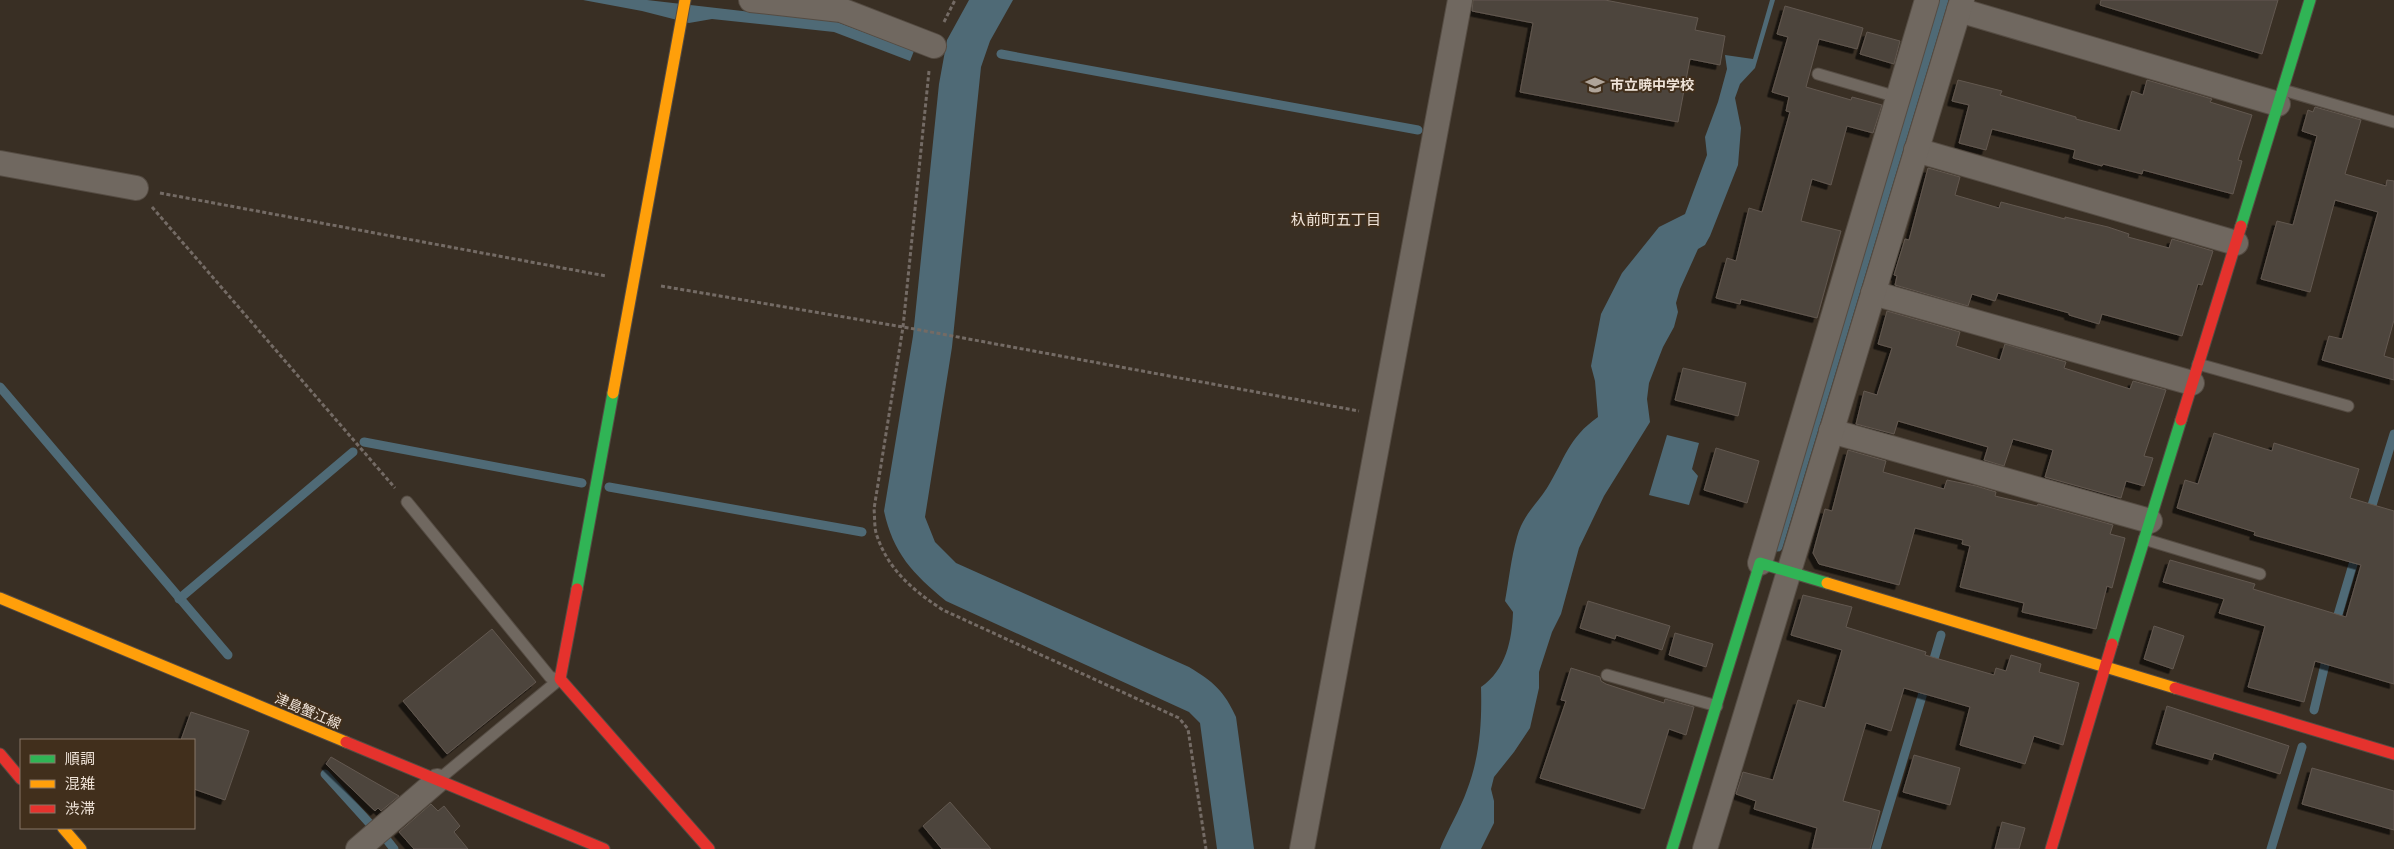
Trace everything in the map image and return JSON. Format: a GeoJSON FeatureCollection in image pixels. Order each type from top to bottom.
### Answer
{"type":"FeatureCollection","features":[{"type":"Feature","properties":{"kind":"street"},"geometry":{"type":"LineString","coordinates":[[685,0],[560,679],[710,849]]}},
{"type":"Feature","properties":{"kind":"street"},"geometry":{"type":"LineString","coordinates":[[751,0],[841,10],[934,46]]}},
{"type":"Feature","properties":{"kind":"street"},"geometry":{"type":"LineString","coordinates":[[1302,849],[1460,0]]}},
{"type":"Feature","properties":{"kind":"street"},"geometry":{"type":"LineString","coordinates":[[1672,849],[1690,785],[1717,706],[1760,563],[1927,0]]}},
{"type":"Feature","properties":{"kind":"street"},"geometry":{"type":"LineString","coordinates":[[2051,849],[2310,0]]}},
{"type":"Feature","properties":{"kind":"street"},"geometry":{"type":"LineString","coordinates":[[1705,849],[1960,5],[2280,97]]}},
{"type":"Feature","properties":{"kind":"street"},"geometry":{"type":"LineString","coordinates":[[1916,150],[2236,243]]}},
{"type":"Feature","properties":{"kind":"street"},"geometry":{"type":"LineString","coordinates":[[0,163],[136,188]]}},
{"type":"Feature","properties":{"kind":"street"},"geometry":{"type":"LineString","coordinates":[[1873,293],[2195,374]]}},
{"type":"Feature","properties":{"kind":"street"},"geometry":{"type":"LineString","coordinates":[[1831,431],[2147,530]]}},
{"type":"Feature","properties":{"kind":"street"},"geometry":{"type":"LineString","coordinates":[[1760,563],[2394,754]]}},
{"type":"Feature","properties":{"kind":"street","name":"津島蟹江線"},"geometry":{"type":"LineString","coordinates":[[0,598],[436,781],[604,849]]}},
{"type":"Feature","properties":{"kind":"street"},"geometry":{"type":"LineString","coordinates":[[0,754],[20,778]]}},
{"type":"Feature","properties":{"kind":"street"},"geometry":{"type":"LineString","coordinates":[[358,849],[436,781]]}},
{"type":"Feature","properties":{"kind":"street"},"geometry":{"type":"LineString","coordinates":[[64,829],[81,849]]}},
{"type":"Feature","properties":{"kind":"lane"},"geometry":{"type":"LineString","coordinates":[[1818,74],[1898,96]]}},
{"type":"Feature","properties":{"kind":"lane"},"geometry":{"type":"LineString","coordinates":[[2280,97],[2394,122]]}},
{"type":"Feature","properties":{"kind":"lane"},"geometry":{"type":"LineString","coordinates":[[2195,374],[2348,406]]}},
{"type":"Feature","properties":{"kind":"lane"},"geometry":{"type":"LineString","coordinates":[[407,502],[550,677],[560,679]]}},
{"type":"Feature","properties":{"kind":"lane"},"geometry":{"type":"LineString","coordinates":[[2147,530],[2260,574]]}},
{"type":"Feature","properties":{"kind":"lane"},"geometry":{"type":"LineString","coordinates":[[1607,674],[1717,706]]}},
{"type":"Feature","properties":{"kind":"lane"},"geometry":{"type":"LineString","coordinates":[[436,781],[560,679]]}},
{"type":"Feature","properties":{"kind":"path"},"geometry":{"type":"LineString","coordinates":[[955,0],[934,46],[927,78],[903,327],[874,509],[876,535],[890,563],[913,590],[943,610],[1179,718],[1188,729],[1206,849]]}},
{"type":"Feature","properties":{"kind":"path"},"geometry":{"type":"LineString","coordinates":[[136,188],[632,281],[909,328],[1384,416]]}},
{"type":"Feature","properties":{"kind":"path"},"geometry":{"type":"LineString","coordinates":[[136,188],[407,502]]}},
{"type":"Feature","properties":{"kind":"water"},"geometry":{"type":"Polygon","coordinates":[[[583,0],[647,0],[837,22],[914,51],[910,61],[834,32],[712,19],[689,23],[642,11],[583,0]]]}},
{"type":"Feature","properties":{"kind":"water"},"geometry":{"type":"Polygon","coordinates":[[[969,0],[1013,0],[990,41],[981,67],[952,347],[925,517],[935,542],[956,563],[1189,667],[1205,677],[1217,688],[1227,700],[1236,717],[1254,849],[1217,849],[1200,723],[1189,712],[946,601],[914,572],[906,562],[888,526],[884,511],[913,336],[939,84],[947,40],[969,0]]]}},
{"type":"Feature","properties":{"kind":"water"},"geometry":{"type":"Polygon","coordinates":[[[1770,0],[1775,0],[1755,68],[1740,84],[1735,98],[1741,128],[1738,165],[1710,236],[1705,245],[1698,249],[1680,289],[1676,303],[1678,312],[1674,327],[1663,347],[1649,383],[1647,399],[1650,422],[1604,496],[1579,548],[1561,614],[1552,632],[1539,672],[1539,688],[1530,728],[1494,777],[1491,789],[1494,801],[1494,823],[1481,849],[1440,849],[1464,797],[1475,764],[1480,726],[1481,687],[1490,680],[1502,663],[1509,644],[1513,612],[1505,601],[1517,537],[1526,516],[1547,488],[1573,441],[1598,417],[1595,381],[1591,366],[1601,314],[1622,273],[1659,227],[1685,214],[1707,155],[1705,137],[1718,102],[1727,69],[1725,55],[1753,59],[1770,0]]]}},
{"type":"Feature","properties":{"kind":"water"},"geometry":{"type":"Polygon","coordinates":[[[1667,435],[1699,443],[1692,469],[1698,476],[1689,505],[1649,495],[1667,435]]]}},
{"type":"Feature","properties":{"kind":"building"},"geometry":{"type":"Polygon","coordinates":[[[1473,0],[1605,0],[1698,18],[1695,30],[1725,36],[1720,65],[1690,59],[1678,122],[1520,92],[1533,23],[1472,11],[1473,0]]]}},
{"type":"Feature","properties":{"kind":"building"},"geometry":{"type":"Polygon","coordinates":[[[2101,0],[2278,0],[2262,54],[2100,5],[2101,0]]]}},
{"type":"Feature","properties":{"kind":"building"},"geometry":{"type":"Polygon","coordinates":[[[1785,6],[1863,28],[1857,49],[1819,39],[1806,87],[1851,100],[1852,97],[1882,105],[1873,133],[1847,126],[1831,185],[1812,179],[1801,221],[1841,231],[1817,318],[1741,299],[1740,304],[1716,298],[1727,258],[1736,261],[1749,208],[1762,212],[1790,112],[1786,111],[1789,97],[1772,92],[1788,37],[1777,34],[1785,6]]]}},
{"type":"Feature","properties":{"kind":"building"},"geometry":{"type":"Polygon","coordinates":[[[1867,32],[1900,41],[1894,64],[1860,54],[1867,32]]]}},
{"type":"Feature","properties":{"kind":"building"},"geometry":{"type":"Polygon","coordinates":[[[1958,80],[2002,91],[2000,95],[2120,131],[2132,91],[2143,95],[2147,80],[2212,99],[2210,102],[2252,115],[2238,160],[2242,161],[2233,194],[2143,170],[2142,174],[2103,164],[2102,166],[2073,158],[2075,150],[1992,129],[1986,150],[1959,143],[1969,105],[1952,101],[1958,80]]]}},
{"type":"Feature","properties":{"kind":"building"},"geometry":{"type":"Polygon","coordinates":[[[2315,107],[2361,120],[2345,174],[2386,186],[2387,180],[2394,181],[2394,320],[2384,356],[2394,359],[2394,380],[2322,360],[2329,336],[2342,339],[2378,212],[2335,200],[2310,292],[2261,279],[2277,221],[2293,225],[2317,136],[2302,131],[2308,110],[2313,112],[2315,107]]]}},
{"type":"Feature","properties":{"kind":"building"},"geometry":{"type":"Polygon","coordinates":[[[1928,168],[1960,177],[1955,195],[1999,208],[2001,202],[2065,219],[2065,217],[2108,227],[2129,234],[2128,237],[2169,248],[2172,239],[2213,251],[2202,285],[2198,284],[2182,336],[2102,314],[2099,324],[2069,315],[2069,313],[1998,293],[1995,301],[1972,294],[1968,306],[1895,285],[1897,276],[1894,275],[1905,239],[1909,240],[1928,168]]]}},
{"type":"Feature","properties":{"kind":"building"},"geometry":{"type":"Polygon","coordinates":[[[1887,311],[1960,332],[1956,346],[2000,360],[2005,344],[2066,362],[2064,368],[2130,389],[2133,381],[2166,390],[2144,456],[2153,458],[2144,486],[2126,481],[2121,498],[2045,477],[2053,450],[2013,439],[2004,466],[1984,460],[1988,447],[1898,421],[1894,434],[1856,424],[1864,391],[1877,395],[1892,348],[1878,344],[1887,311]]]}},
{"type":"Feature","properties":{"kind":"building"},"geometry":{"type":"Polygon","coordinates":[[[1683,368],[1746,383],[1738,416],[1675,400],[1683,368]]]}},
{"type":"Feature","properties":{"kind":"building"},"geometry":{"type":"Polygon","coordinates":[[[2214,433],[2272,451],[2274,443],[2359,469],[2350,498],[2394,511],[2394,684],[2315,661],[2304,702],[2248,687],[2265,626],[2219,613],[2224,599],[2163,582],[2170,560],[2255,584],[2253,589],[2346,617],[2361,565],[2254,535],[2255,532],[2177,508],[2185,480],[2198,484],[2214,433]]]}},
{"type":"Feature","properties":{"kind":"building"},"geometry":{"type":"Polygon","coordinates":[[[1716,448],[1759,461],[1747,503],[1704,490],[1716,448]]]}},
{"type":"Feature","properties":{"kind":"building"},"geometry":{"type":"Polygon","coordinates":[[[1848,450],[1886,461],[1883,472],[1944,489],[1947,480],[1976,486],[1996,492],[1995,496],[2037,506],[2038,504],[2113,525],[2110,534],[2125,538],[2112,588],[2107,586],[2096,629],[2022,612],[2024,603],[1960,587],[1970,546],[1962,544],[1963,540],[1915,528],[1899,585],[1819,564],[1813,553],[1825,509],[1832,511],[1848,450]]]}},
{"type":"Feature","properties":{"kind":"building"},"geometry":{"type":"Polygon","coordinates":[[[1803,595],[1852,607],[1846,627],[1926,652],[1925,655],[1994,675],[1996,668],[2006,671],[2011,655],[2041,664],[2039,672],[2079,683],[2063,745],[2034,736],[2025,764],[1960,745],[1970,707],[1904,688],[1891,731],[1866,723],[1843,801],[1880,811],[1870,849],[1812,849],[1817,828],[1754,809],[1756,801],[1736,794],[1743,772],[1773,780],[1798,700],[1825,708],[1842,650],[1791,635],[1803,595]]]}},
{"type":"Feature","properties":{"kind":"building"},"geometry":{"type":"Polygon","coordinates":[[[1588,601],[1670,626],[1662,650],[1616,635],[1615,639],[1580,628],[1588,601]]]}},
{"type":"Feature","properties":{"kind":"building"},"geometry":{"type":"Polygon","coordinates":[[[2154,626],[2184,636],[2173,669],[2144,659],[2154,626]]]}},
{"type":"Feature","properties":{"kind":"building"},"geometry":{"type":"Polygon","coordinates":[[[492,629],[536,682],[447,754],[403,701],[492,629]]]}},
{"type":"Feature","properties":{"kind":"building"},"geometry":{"type":"Polygon","coordinates":[[[1675,633],[1713,644],[1706,667],[1669,655],[1675,633]]]}},
{"type":"Feature","properties":{"kind":"building"},"geometry":{"type":"Polygon","coordinates":[[[1571,668],[1600,677],[1601,681],[1606,684],[1664,703],[1665,699],[1694,707],[1686,735],[1669,729],[1644,809],[1540,778],[1566,701],[1561,700],[1571,668]]]}},
{"type":"Feature","properties":{"kind":"building"},"geometry":{"type":"Polygon","coordinates":[[[2167,706],[2289,746],[2280,774],[2214,753],[2212,760],[2156,744],[2167,706]]]}},
{"type":"Feature","properties":{"kind":"building"},"geometry":{"type":"Polygon","coordinates":[[[191,712],[249,731],[225,800],[195,789],[195,739],[181,739],[191,712]]]}},
{"type":"Feature","properties":{"kind":"building"},"geometry":{"type":"Polygon","coordinates":[[[1914,755],[1960,768],[1950,805],[1903,792],[1914,755]]]}},
{"type":"Feature","properties":{"kind":"building"},"geometry":{"type":"Polygon","coordinates":[[[331,757],[399,796],[381,811],[378,808],[375,811],[326,764],[331,757]]]}},
{"type":"Feature","properties":{"kind":"building"},"geometry":{"type":"Polygon","coordinates":[[[2312,768],[2394,791],[2394,830],[2302,804],[2312,768]]]}},
{"type":"Feature","properties":{"kind":"building"},"geometry":{"type":"Polygon","coordinates":[[[950,802],[991,849],[942,849],[923,826],[950,802]]]}},
{"type":"Feature","properties":{"kind":"building"},"geometry":{"type":"Polygon","coordinates":[[[431,804],[438,811],[444,806],[460,826],[454,832],[468,849],[414,849],[399,832],[431,804]]]}},
{"type":"Feature","properties":{"kind":"building"},"geometry":{"type":"Polygon","coordinates":[[[2002,822],[2025,828],[2019,849],[1995,849],[2002,822]]]}},
{"type":"Feature","properties":{"kind":"waterway"},"geometry":{"type":"LineString","coordinates":[[1778,547],[1944,0]]}},
{"type":"Feature","properties":{"kind":"waterway"},"geometry":{"type":"LineString","coordinates":[[1001,54],[1418,130]]}},
{"type":"Feature","properties":{"kind":"waterway"},"geometry":{"type":"LineString","coordinates":[[0,387],[228,655]]}},
{"type":"Feature","properties":{"kind":"waterway"},"geometry":{"type":"LineString","coordinates":[[2369,515],[2394,434]]}},
{"type":"Feature","properties":{"kind":"waterway"},"geometry":{"type":"LineString","coordinates":[[364,442],[582,483]]}},
{"type":"Feature","properties":{"kind":"waterway"},"geometry":{"type":"LineString","coordinates":[[179,599],[353,452]]}},
{"type":"Feature","properties":{"kind":"waterway"},"geometry":{"type":"LineString","coordinates":[[609,487],[862,532]]}},
{"type":"Feature","properties":{"kind":"waterway"},"geometry":{"type":"LineString","coordinates":[[2335,625],[2357,551]]}},
{"type":"Feature","properties":{"kind":"waterway"},"geometry":{"type":"LineString","coordinates":[[1931,669],[1941,635]]}},
{"type":"Feature","properties":{"kind":"waterway"},"geometry":{"type":"LineString","coordinates":[[2314,710],[2328,652]]}},
{"type":"Feature","properties":{"kind":"waterway"},"geometry":{"type":"LineString","coordinates":[[1876,849],[1926,683]]}},
{"type":"Feature","properties":{"kind":"waterway"},"geometry":{"type":"LineString","coordinates":[[2271,849],[2302,747]]}},
{"type":"Feature","properties":{"kind":"waterway"},"geometry":{"type":"LineString","coordinates":[[325,774],[371,825]]}},
{"type":"Feature","properties":{"kind":"waterway"},"geometry":{"type":"LineString","coordinates":[[383,835],[394,849]]}},
{"type":"Feature","properties":{"kind":"traffic: fast"},"geometry":{"type":"LineString","coordinates":[[2241,226],[2310,0]]}},
{"type":"Feature","properties":{"kind":"traffic: fast"},"geometry":{"type":"LineString","coordinates":[[577,589],[613,393]]}},
{"type":"Feature","properties":{"kind":"traffic: fast"},"geometry":{"type":"LineString","coordinates":[[2112,644],[2181,420]]}},
{"type":"Feature","properties":{"kind":"traffic: fast"},"geometry":{"type":"LineString","coordinates":[[1672,849],[1760,563],[1827,583]]}},
{"type":"Feature","properties":{"kind":"traffic: slow"},"geometry":{"type":"LineString","coordinates":[[613,393],[685,0]]}},
{"type":"Feature","properties":{"kind":"traffic: slow"},"geometry":{"type":"LineString","coordinates":[[1827,583],[2175,688]]}},
{"type":"Feature","properties":{"kind":"traffic: slow"},"geometry":{"type":"LineString","coordinates":[[0,598],[346,742]]}},
{"type":"Feature","properties":{"kind":"traffic: slow"},"geometry":{"type":"LineString","coordinates":[[64,829],[81,849]]}},
{"type":"Feature","properties":{"kind":"traffic: jam"},"geometry":{"type":"LineString","coordinates":[[2181,420],[2241,226]]}},
{"type":"Feature","properties":{"kind":"traffic: jam"},"geometry":{"type":"LineString","coordinates":[[577,589],[560,679],[709,849]]}},
{"type":"Feature","properties":{"kind":"traffic: jam"},"geometry":{"type":"LineString","coordinates":[[2051,849],[2112,644]]}},
{"type":"Feature","properties":{"kind":"traffic: jam"},"geometry":{"type":"LineString","coordinates":[[2175,688],[2394,754]]}},
{"type":"Feature","properties":{"kind":"traffic: jam"},"geometry":{"type":"LineString","coordinates":[[346,742],[604,849]]}},
{"type":"Feature","properties":{"kind":"traffic: jam"},"geometry":{"type":"LineString","coordinates":[[0,754],[20,778]]}},
{"type":"Feature","properties":{"kind":"place","name":"市立暁中学校"},"geometry":{"type":"Point","coordinates":[1595,85]}},
{"type":"Feature","properties":{"kind":"district","name":"杁前町五丁目"},"geometry":{"type":"Point","coordinates":[1336,220]}}]}
